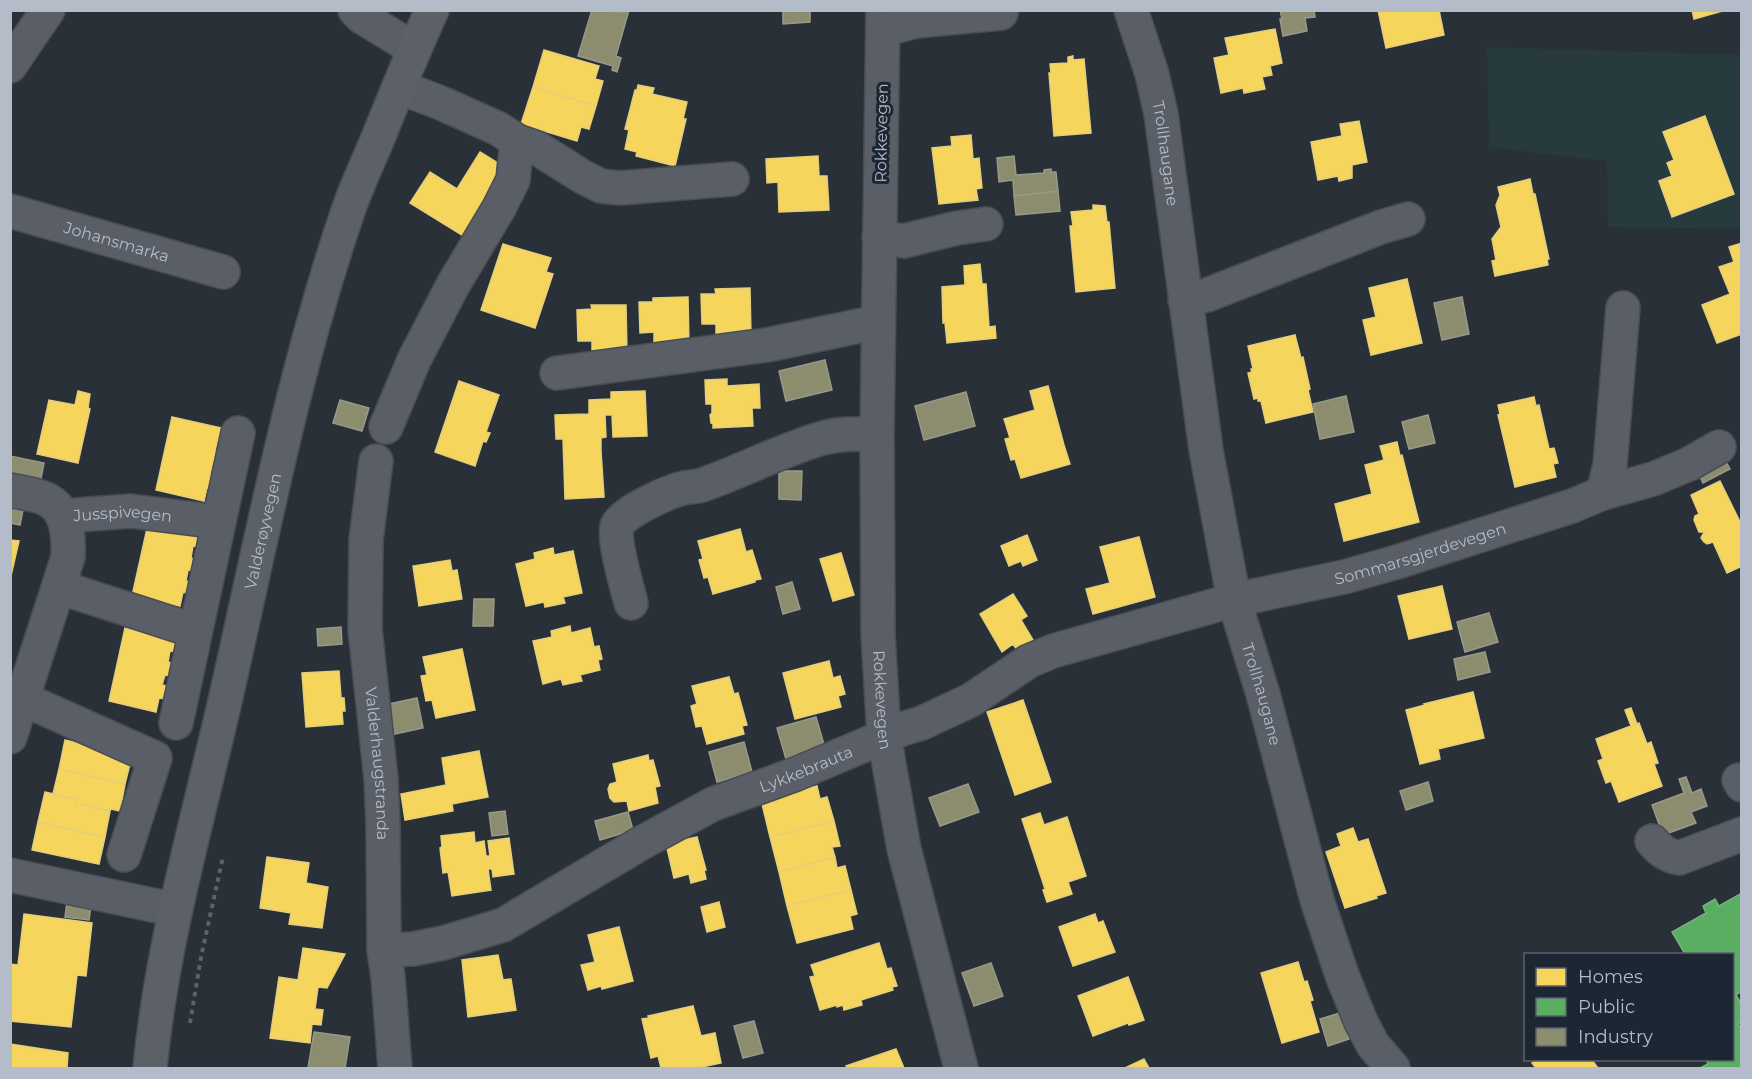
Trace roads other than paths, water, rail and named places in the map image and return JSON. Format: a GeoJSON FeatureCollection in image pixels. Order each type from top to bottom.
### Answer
{"type":"FeatureCollection","features":[{"type":"Feature","properties":{"kind":"main road","name":"Valderøyvegen"},"geometry":{"type":"LineString","coordinates":[[150,1068],[175,907],[305,353],[347,213],[432,10]]}},
{"type":"Feature","properties":{"kind":"street"},"geometry":{"type":"LineString","coordinates":[[10,66],[48,10]]}},
{"type":"Feature","properties":{"kind":"street"},"geometry":{"type":"LineString","coordinates":[[355,10],[362,17],[414,49]]}},
{"type":"Feature","properties":{"kind":"street","name":"Trollhaugane"},"geometry":{"type":"LineString","coordinates":[[1131,10],[1152,74],[1161,114],[1206,450],[1234,600],[1263,694],[1317,900],[1342,975],[1373,1045],[1393,1068]]}},
{"type":"Feature","properties":{"kind":"street","name":"Rokkevegen"},"geometry":{"type":"LineString","coordinates":[[961,1068],[909,872],[884,736],[879,634],[877,434],[883,20],[916,21],[1000,13]]}},
{"type":"Feature","properties":{"kind":"street"},"geometry":{"type":"LineString","coordinates":[[399,87],[499,129],[517,141],[537,148],[583,177],[609,188],[732,179]]}},
{"type":"Feature","properties":{"kind":"street"},"geometry":{"type":"LineString","coordinates":[[386,426],[414,360],[453,285],[513,180],[517,141]]}},
{"type":"Feature","properties":{"kind":"street","name":"Johansmarka"},"geometry":{"type":"LineString","coordinates":[[10,211],[223,272]]}},
{"type":"Feature","properties":{"kind":"street"},"geometry":{"type":"LineString","coordinates":[[1185,300],[1207,295],[1408,219]]}},
{"type":"Feature","properties":{"kind":"street"},"geometry":{"type":"LineString","coordinates":[[879,237],[904,241],[957,228],[986,224]]}},
{"type":"Feature","properties":{"kind":"street"},"geometry":{"type":"LineString","coordinates":[[1603,493],[1610,465],[1623,308]]}},
{"type":"Feature","properties":{"kind":"street"},"geometry":{"type":"LineString","coordinates":[[557,373],[767,345],[878,322]]}},
{"type":"Feature","properties":{"kind":"street"},"geometry":{"type":"LineString","coordinates":[[176,723],[238,433]]}},
{"type":"Feature","properties":{"kind":"street"},"geometry":{"type":"LineString","coordinates":[[631,603],[617,541],[617,526],[624,516],[683,488],[700,486],[814,441],[848,434],[877,434]]}},
{"type":"Feature","properties":{"kind":"street","name":"Sommarsgjerdevegen"},"geometry":{"type":"LineString","coordinates":[[1234,600],[1397,562],[1572,506],[1603,493],[1653,480],[1719,447]]}},
{"type":"Feature","properties":{"kind":"street","name":"Valderhaugstranda"},"geometry":{"type":"LineString","coordinates":[[376,461],[366,540],[365,628],[381,791],[384,950],[395,1068]]}},
{"type":"Feature","properties":{"kind":"street"},"geometry":{"type":"LineString","coordinates":[[10,490],[48,500],[63,516]]}},
{"type":"Feature","properties":{"kind":"street","name":"Jusspivegen"},"geometry":{"type":"LineString","coordinates":[[10,737],[68,557],[69,543],[63,516],[131,511],[219,522]]}},
{"type":"Feature","properties":{"kind":"street"},"geometry":{"type":"LineString","coordinates":[[59,587],[195,631]]}},
{"type":"Feature","properties":{"kind":"street","name":"Lykkebrauta"},"geometry":{"type":"LineString","coordinates":[[384,950],[413,949],[443,943],[503,925],[643,842],[713,804],[796,774],[884,736],[922,723],[971,700],[1029,661],[1053,651],[1234,600]]}},
{"type":"Feature","properties":{"kind":"street"},"geometry":{"type":"LineString","coordinates":[[23,699],[155,758],[124,855]]}},
{"type":"Feature","properties":{"kind":"street"},"geometry":{"type":"LineString","coordinates":[[1652,841],[1669,856],[1679,858],[1742,834]]}},
{"type":"Feature","properties":{"kind":"street"},"geometry":{"type":"LineString","coordinates":[[10,875],[162,907],[175,907]]}}]}
